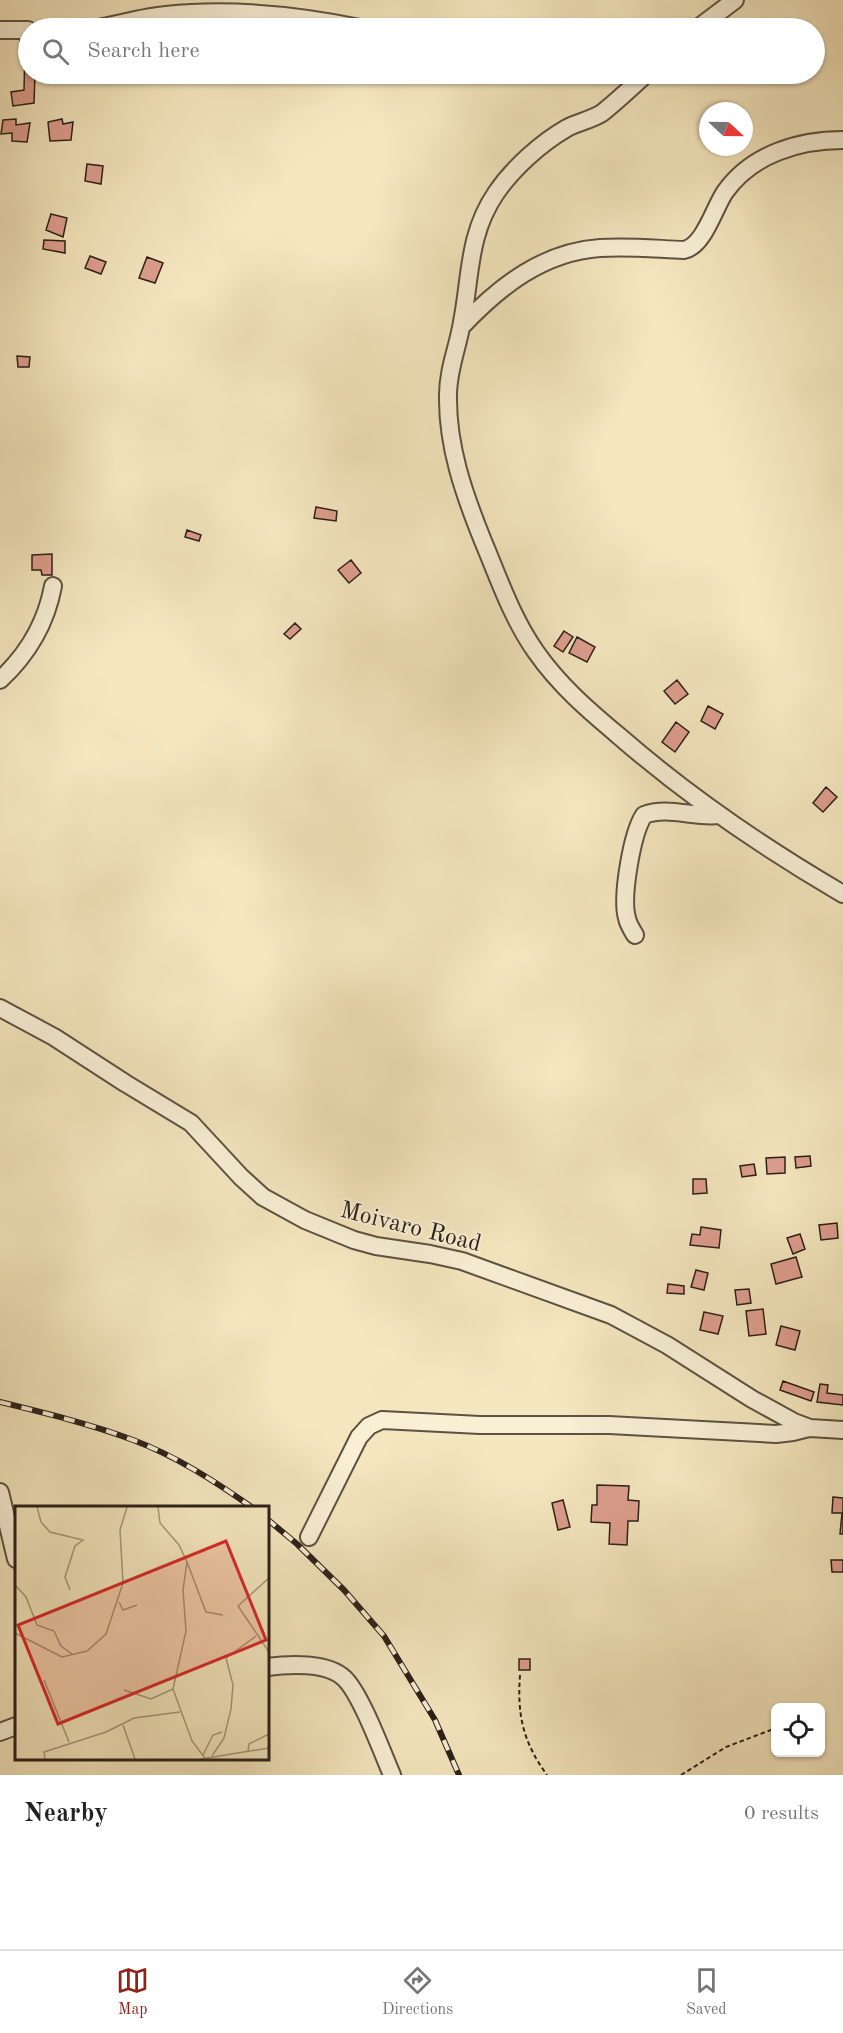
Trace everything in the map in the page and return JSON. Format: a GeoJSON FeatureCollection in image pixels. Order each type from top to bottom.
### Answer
{"type":"FeatureCollection","features":[{"type":"Feature","properties":{"kind":"street"},"geometry":{"type":"LineString","coordinates":[[711,18],[735,0]]}},
{"type":"Feature","properties":{"kind":"street"},"geometry":{"type":"LineString","coordinates":[[150,18],[166,15],[243,12],[302,18]]}},
{"type":"Feature","properties":{"kind":"street"},"geometry":{"type":"LineString","coordinates":[[0,30],[18,30]]}},
{"type":"Feature","properties":{"kind":"street"},"geometry":{"type":"LineString","coordinates":[[635,84],[599,115],[568,128],[544,146],[519,167],[496,193],[476,231],[472,247],[462,326],[450,375],[448,429],[468,503],[518,626],[550,672],[572,697],[656,769],[719,815],[843,894]]}},
{"type":"Feature","properties":{"kind":"street"},"geometry":{"type":"LineString","coordinates":[[462,326],[496,293],[516,278],[534,267],[563,255],[603,248],[684,250],[693,248],[726,190],[754,164],[775,152],[791,147],[827,140],[843,140]]}},
{"type":"Feature","properties":{"kind":"street"},"geometry":{"type":"LineString","coordinates":[[0,680],[19,660],[40,628],[49,606],[53,586]]}},
{"type":"Feature","properties":{"kind":"street"},"geometry":{"type":"LineString","coordinates":[[635,935],[626,917],[627,887],[633,841],[644,815],[655,810],[706,816],[719,815]]}},
{"type":"Feature","properties":{"kind":"street","name":"Moivaro Road"},"geometry":{"type":"LineString","coordinates":[[0,1008],[54,1037],[191,1123],[241,1177],[263,1197],[305,1220],[354,1240],[376,1246],[462,1261],[611,1315],[698,1364],[775,1413],[810,1428],[843,1430]]}},
{"type":"Feature","properties":{"kind":"street"},"geometry":{"type":"LineString","coordinates":[[309,1537],[359,1437],[369,1426],[382,1420],[480,1425],[609,1425],[776,1434],[810,1428]]}},
{"type":"Feature","properties":{"kind":"street"},"geometry":{"type":"LineString","coordinates":[[0,1492],[15,1555]]}},
{"type":"Feature","properties":{"kind":"street"},"geometry":{"type":"LineString","coordinates":[[268,1667],[322,1668],[346,1679],[360,1701],[392,1775]]}},
{"type":"Feature","properties":{"kind":"street"},"geometry":{"type":"LineString","coordinates":[[0,1732],[15,1726]]}},
{"type":"Feature","properties":{"kind":"path"},"geometry":{"type":"LineString","coordinates":[[520,1675],[519,1709],[522,1726],[529,1745],[547,1775]]}},
{"type":"Feature","properties":{"kind":"path"},"geometry":{"type":"LineString","coordinates":[[681,1775],[726,1747],[771,1730]]}},
{"type":"Feature","properties":{"kind":"building"},"geometry":{"type":"Polygon","coordinates":[[[24,84],[35,84],[34,103],[13,106],[11,92],[24,90],[24,84]]]}},
{"type":"Feature","properties":{"kind":"building"},"geometry":{"type":"Polygon","coordinates":[[[16,119],[16,125],[30,123],[27,142],[12,141],[12,133],[1,134],[3,120],[16,119]]]}},
{"type":"Feature","properties":{"kind":"building"},"geometry":{"type":"Polygon","coordinates":[[[62,119],[63,124],[73,122],[71,140],[50,141],[48,122],[62,119]]]}},
{"type":"Feature","properties":{"kind":"building"},"geometry":{"type":"Polygon","coordinates":[[[87,164],[103,166],[101,184],[85,181],[87,164]]]}},
{"type":"Feature","properties":{"kind":"building"},"geometry":{"type":"Polygon","coordinates":[[[51,214],[67,218],[63,237],[46,230],[51,214]]]}},
{"type":"Feature","properties":{"kind":"building"},"geometry":{"type":"Polygon","coordinates":[[[44,240],[65,241],[65,253],[43,249],[44,240]]]}},
{"type":"Feature","properties":{"kind":"building"},"geometry":{"type":"Polygon","coordinates":[[[90,256],[106,262],[101,274],[85,268],[90,256]]]}},
{"type":"Feature","properties":{"kind":"building"},"geometry":{"type":"Polygon","coordinates":[[[147,257],[163,263],[155,283],[139,278],[147,257]]]}},
{"type":"Feature","properties":{"kind":"building"},"geometry":{"type":"Polygon","coordinates":[[[17,356],[30,357],[29,367],[18,367],[17,356]]]}},
{"type":"Feature","properties":{"kind":"building"},"geometry":{"type":"Polygon","coordinates":[[[316,507],[337,511],[336,521],[314,518],[316,507]]]}},
{"type":"Feature","properties":{"kind":"building"},"geometry":{"type":"Polygon","coordinates":[[[187,530],[201,535],[199,541],[185,537],[187,530]]]}},
{"type":"Feature","properties":{"kind":"building"},"geometry":{"type":"Polygon","coordinates":[[[52,554],[52,575],[42,575],[41,570],[32,570],[32,555],[52,554]]]}},
{"type":"Feature","properties":{"kind":"building"},"geometry":{"type":"Polygon","coordinates":[[[351,560],[361,573],[349,583],[338,570],[351,560]]]}},
{"type":"Feature","properties":{"kind":"building"},"geometry":{"type":"Polygon","coordinates":[[[295,623],[301,629],[290,639],[284,634],[295,623]]]}},
{"type":"Feature","properties":{"kind":"building"},"geometry":{"type":"Polygon","coordinates":[[[564,631],[573,637],[563,652],[554,646],[564,631]]]}},
{"type":"Feature","properties":{"kind":"building"},"geometry":{"type":"Polygon","coordinates":[[[577,637],[595,647],[587,662],[569,653],[577,637]]]}},
{"type":"Feature","properties":{"kind":"building"},"geometry":{"type":"Polygon","coordinates":[[[677,680],[688,694],[675,704],[664,691],[677,680]]]}},
{"type":"Feature","properties":{"kind":"building"},"geometry":{"type":"Polygon","coordinates":[[[708,706],[723,714],[715,729],[701,721],[708,706]]]}},
{"type":"Feature","properties":{"kind":"building"},"geometry":{"type":"Polygon","coordinates":[[[676,722],[689,732],[675,752],[662,742],[676,722]]]}},
{"type":"Feature","properties":{"kind":"building"},"geometry":{"type":"Polygon","coordinates":[[[826,787],[837,797],[823,812],[813,803],[826,787]]]}},
{"type":"Feature","properties":{"kind":"building"},"geometry":{"type":"Polygon","coordinates":[[[810,1156],[811,1166],[796,1168],[795,1157],[810,1156]]]}},
{"type":"Feature","properties":{"kind":"building"},"geometry":{"type":"Polygon","coordinates":[[[785,1157],[785,1173],[767,1174],[766,1158],[785,1157]]]}},
{"type":"Feature","properties":{"kind":"building"},"geometry":{"type":"Polygon","coordinates":[[[754,1164],[756,1175],[742,1177],[740,1166],[754,1164]]]}},
{"type":"Feature","properties":{"kind":"building"},"geometry":{"type":"Polygon","coordinates":[[[693,1179],[706,1179],[707,1193],[693,1194],[693,1179]]]}},
{"type":"Feature","properties":{"kind":"building"},"geometry":{"type":"Polygon","coordinates":[[[837,1223],[838,1238],[821,1240],[819,1225],[837,1223]]]}},
{"type":"Feature","properties":{"kind":"building"},"geometry":{"type":"Polygon","coordinates":[[[701,1227],[721,1230],[719,1248],[690,1245],[692,1234],[700,1235],[701,1227]]]}},
{"type":"Feature","properties":{"kind":"building"},"geometry":{"type":"Polygon","coordinates":[[[800,1234],[805,1249],[793,1254],[787,1238],[800,1234]]]}},
{"type":"Feature","properties":{"kind":"building"},"geometry":{"type":"Polygon","coordinates":[[[796,1257],[802,1277],[776,1284],[771,1264],[796,1257]]]}},
{"type":"Feature","properties":{"kind":"building"},"geometry":{"type":"Polygon","coordinates":[[[696,1270],[708,1273],[704,1290],[691,1287],[696,1270]]]}},
{"type":"Feature","properties":{"kind":"building"},"geometry":{"type":"Polygon","coordinates":[[[668,1284],[684,1286],[684,1294],[667,1293],[668,1284]]]}},
{"type":"Feature","properties":{"kind":"building"},"geometry":{"type":"Polygon","coordinates":[[[749,1289],[751,1303],[737,1305],[735,1290],[749,1289]]]}},
{"type":"Feature","properties":{"kind":"building"},"geometry":{"type":"Polygon","coordinates":[[[763,1309],[766,1334],[749,1336],[746,1311],[763,1309]]]}},
{"type":"Feature","properties":{"kind":"building"},"geometry":{"type":"Polygon","coordinates":[[[704,1312],[723,1316],[718,1334],[700,1330],[704,1312]]]}},
{"type":"Feature","properties":{"kind":"building"},"geometry":{"type":"Polygon","coordinates":[[[781,1326],[800,1331],[795,1350],[776,1345],[781,1326]]]}},
{"type":"Feature","properties":{"kind":"building"},"geometry":{"type":"Polygon","coordinates":[[[783,1381],[814,1392],[811,1401],[780,1390],[783,1381]]]}},
{"type":"Feature","properties":{"kind":"building"},"geometry":{"type":"Polygon","coordinates":[[[820,1384],[828,1385],[827,1393],[843,1395],[843,1405],[817,1402],[820,1384]]]}},
{"type":"Feature","properties":{"kind":"building"},"geometry":{"type":"Polygon","coordinates":[[[597,1485],[629,1486],[628,1500],[639,1501],[638,1521],[628,1521],[627,1545],[609,1544],[610,1523],[591,1522],[592,1505],[597,1505],[597,1485]]]}},
{"type":"Feature","properties":{"kind":"building"},"geometry":{"type":"Polygon","coordinates":[[[833,1497],[843,1498],[843,1534],[840,1534],[842,1513],[832,1513],[833,1497]]]}},
{"type":"Feature","properties":{"kind":"building"},"geometry":{"type":"Polygon","coordinates":[[[563,1500],[570,1527],[558,1530],[552,1503],[563,1500]]]}},
{"type":"Feature","properties":{"kind":"building"},"geometry":{"type":"Polygon","coordinates":[[[831,1560],[843,1560],[843,1572],[832,1572],[831,1560]]]}},
{"type":"Feature","properties":{"kind":"building"},"geometry":{"type":"Polygon","coordinates":[[[519,1659],[530,1659],[530,1670],[519,1670],[519,1659]]]}},
{"type":"Feature","properties":{"kind":"railway"},"geometry":{"type":"LineString","coordinates":[[0,1402],[84,1424],[149,1446],[195,1470],[250,1506]]}},
{"type":"Feature","properties":{"kind":"railway"},"geometry":{"type":"LineString","coordinates":[[268,1520],[297,1544],[344,1590],[384,1636],[435,1720],[459,1775]]}}]}
